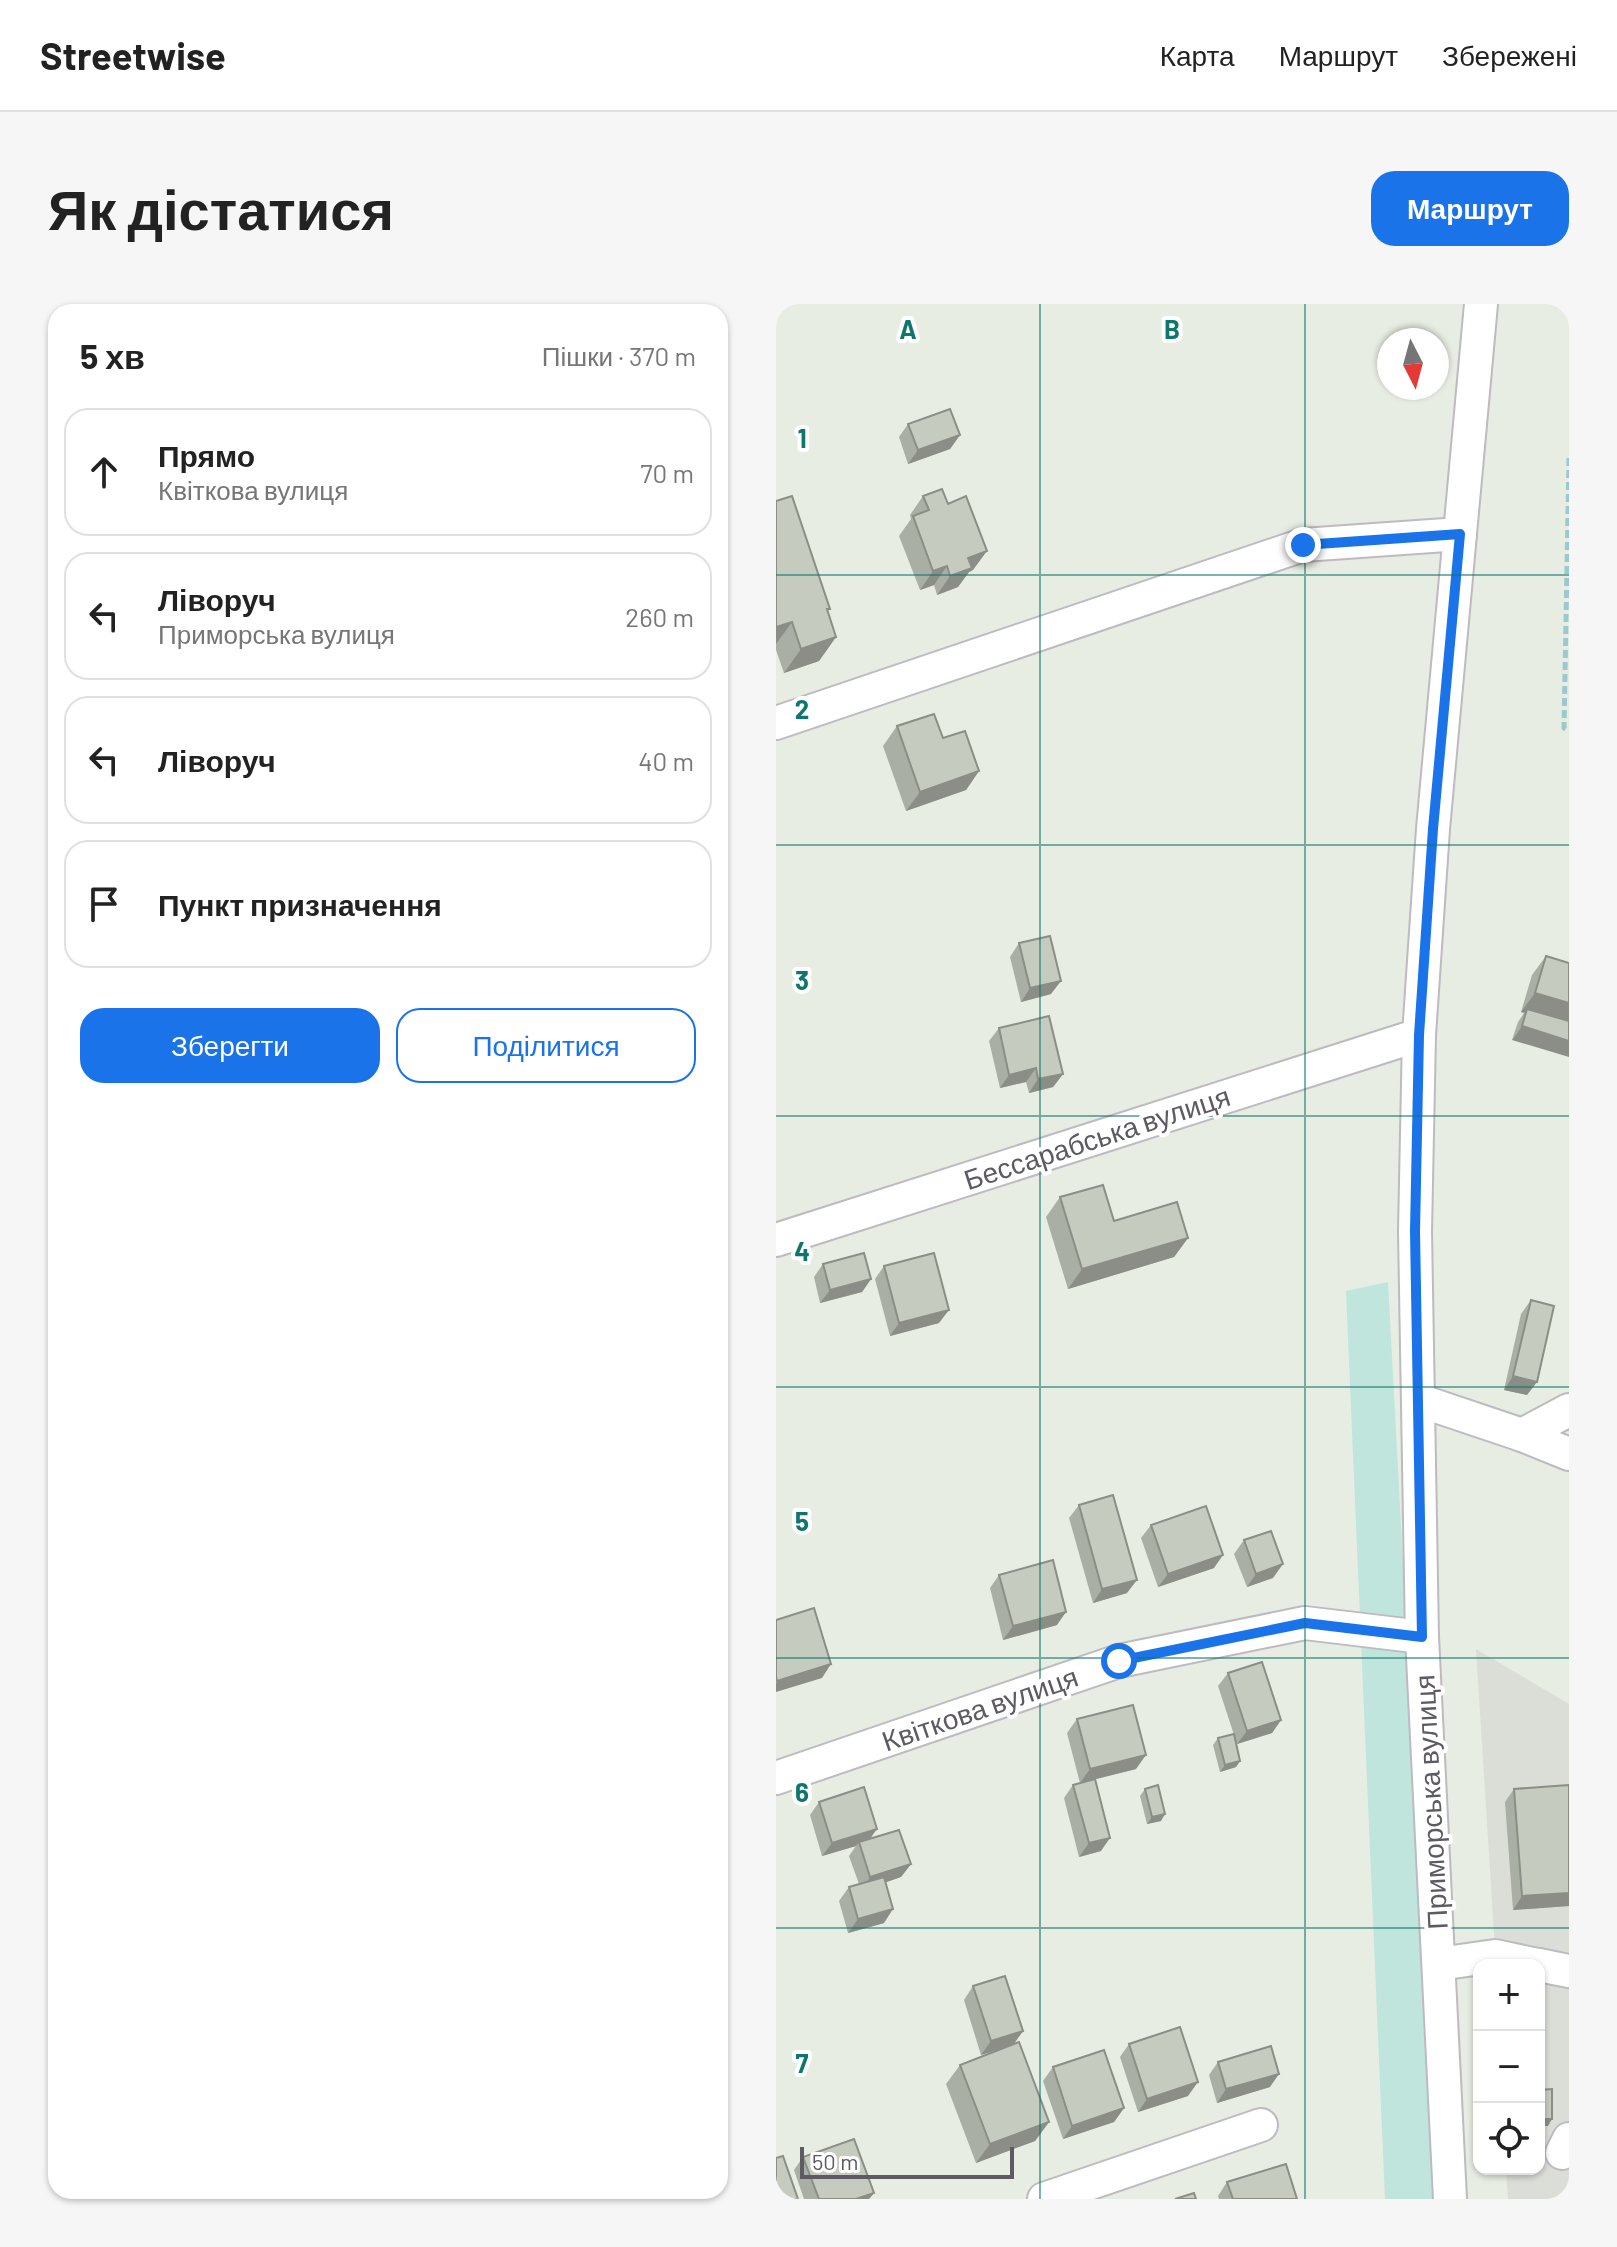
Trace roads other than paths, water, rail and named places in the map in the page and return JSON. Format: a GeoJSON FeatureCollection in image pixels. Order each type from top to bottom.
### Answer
{"type":"FeatureCollection","features":[{"type":"Feature","properties":{"kind":"street","name":"Приморська вулиця"},"geometry":{"type":"LineString","coordinates":[[1450,2199],[1422,1637],[1415,1231],[1419,1035],[1433,829],[1481,304]]}},
{"type":"Feature","properties":{"kind":"street"},"geometry":{"type":"LineString","coordinates":[[776,723],[1303,545],[1460,534]]}},
{"type":"Feature","properties":{"kind":"street","name":"Бессарабська вулиця"},"geometry":{"type":"LineString","coordinates":[[776,1240],[1419,1035]]}},
{"type":"Feature","properties":{"kind":"street"},"geometry":{"type":"LineString","coordinates":[[1418,1400],[1569,1454]]}},
{"type":"Feature","properties":{"kind":"street"},"geometry":{"type":"LineString","coordinates":[[1522,1435],[1569,1410]]}},
{"type":"Feature","properties":{"kind":"street","name":"Квіткова вулиця"},"geometry":{"type":"LineString","coordinates":[[776,1778],[1119,1661],[1305,1623],[1422,1637]]}},
{"type":"Feature","properties":{"kind":"street"},"geometry":{"type":"LineString","coordinates":[[1474,1959],[1495,1956],[1509,1959]]}},
{"type":"Feature","properties":{"kind":"street"},"geometry":{"type":"LineString","coordinates":[[1439,1964],[1473,1959]]}},
{"type":"Feature","properties":{"kind":"street"},"geometry":{"type":"LineString","coordinates":[[1545,1966],[1569,1971]]}},
{"type":"Feature","properties":{"kind":"street"},"geometry":{"type":"LineString","coordinates":[[1044,2199],[1261,2125]]}}]}
